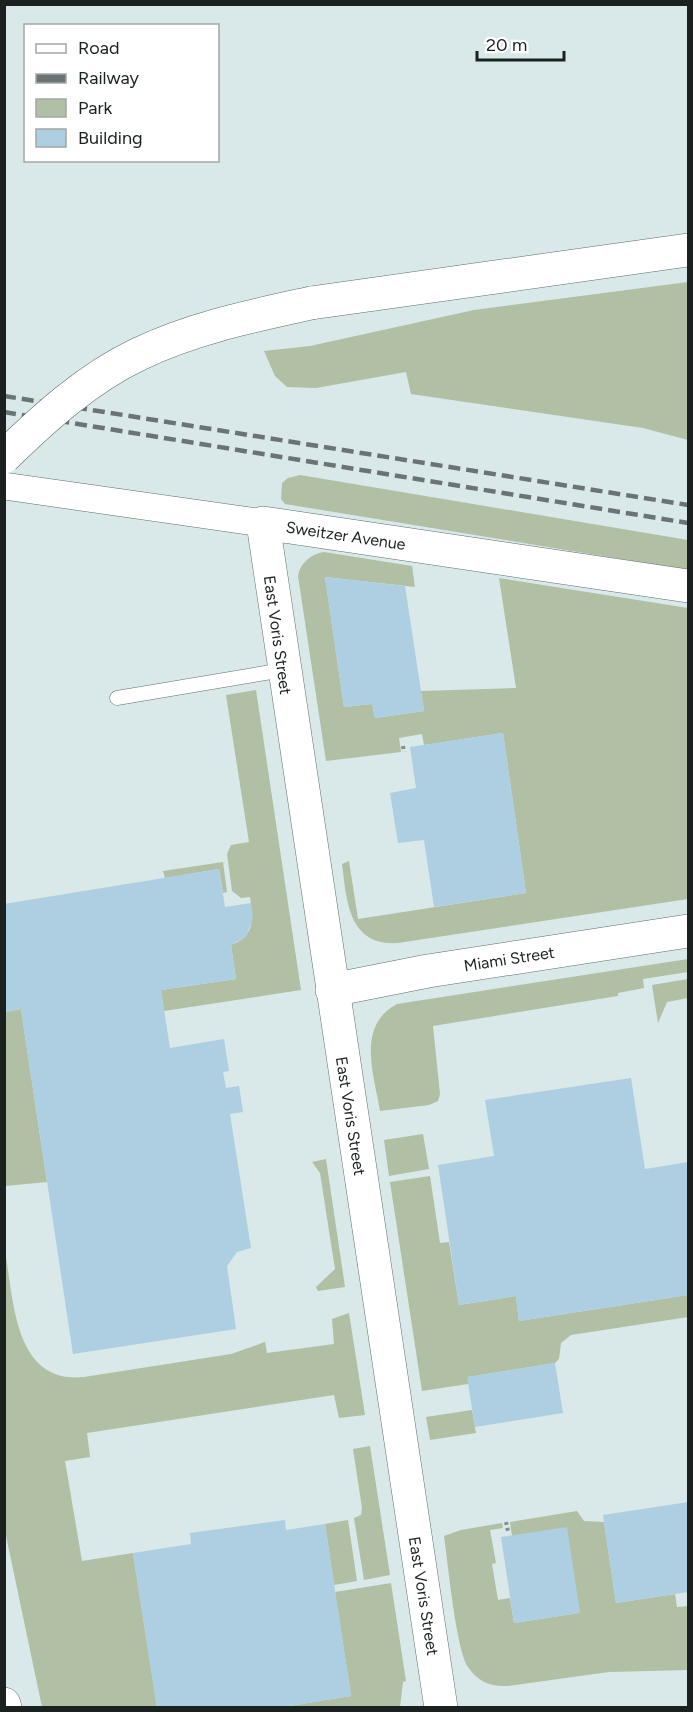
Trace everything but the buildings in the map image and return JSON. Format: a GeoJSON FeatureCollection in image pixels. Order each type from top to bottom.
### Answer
{"type":"FeatureCollection","features":[{"type":"Feature","properties":{"kind":"main road"},"geometry":{"type":"LineString","coordinates":[[4,457],[36,426],[85,387],[137,355],[182,336],[227,322],[311,303],[688,250]]}},
{"type":"Feature","properties":{"kind":"main road","name":"Sweitzer Avenue"},"geometry":{"type":"LineString","coordinates":[[263,523],[688,586]]}},
{"type":"Feature","properties":{"kind":"main road","name":"East Voris Street"},"geometry":{"type":"LineString","coordinates":[[263,523],[283,670],[441,1707]]}},
{"type":"Feature","properties":{"kind":"main road","name":"Miami Street"},"geometry":{"type":"LineString","coordinates":[[332,990],[428,971],[688,931]]}},
{"type":"Feature","properties":{"kind":"street","name":"Sweitzer Avenue"},"geometry":{"type":"LineString","coordinates":[[4,486],[263,523]]}},
{"type":"Feature","properties":{"kind":"lane"},"geometry":{"type":"LineString","coordinates":[[117,698],[283,670]]}},
{"type":"Feature","properties":{"kind":"path"},"geometry":{"type":"LineString","coordinates":[[403,746],[404,752]]}},
{"type":"Feature","properties":{"kind":"path"},"geometry":{"type":"LineString","coordinates":[[506,1522],[508,1531]]}},
{"type":"Feature","properties":{"kind":"green space"},"geometry":{"type":"Polygon","coordinates":[[[688,282],[688,440],[643,428],[411,394],[406,372],[316,388],[287,387],[275,376],[264,351],[310,346],[474,310],[688,282]]]}},
{"type":"Feature","properties":{"kind":"green space"},"geometry":{"type":"Polygon","coordinates":[[[300,475],[688,540],[688,570],[285,504],[281,499],[282,483],[288,478],[300,475]]]}},
{"type":"Feature","properties":{"kind":"green space"},"geometry":{"type":"Polygon","coordinates":[[[324,552],[412,566],[415,587],[325,577],[344,707],[372,704],[375,718],[424,711],[421,691],[516,688],[499,578],[688,608],[688,899],[398,943],[381,942],[369,937],[360,929],[353,918],[346,892],[342,864],[349,861],[358,919],[526,893],[503,733],[424,745],[422,734],[399,738],[401,752],[326,761],[298,576],[307,560],[324,552]]]}},
{"type":"Feature","properties":{"kind":"green space"},"geometry":{"type":"Polygon","coordinates":[[[256,690],[301,990],[164,1011],[161,990],[236,979],[231,945],[245,937],[251,926],[252,913],[250,897],[241,898],[232,891],[227,854],[231,845],[249,842],[226,695],[256,690]]]}},
{"type":"Feature","properties":{"kind":"green space"},"geometry":{"type":"Polygon","coordinates":[[[223,862],[227,892],[223,893],[219,869],[165,878],[163,871],[223,862]]]}},
{"type":"Feature","properties":{"kind":"green space"},"geometry":{"type":"Polygon","coordinates":[[[688,959],[688,972],[643,979],[644,988],[618,993],[618,996],[433,1026],[440,1094],[438,1101],[429,1105],[380,1111],[372,1067],[372,1038],[376,1025],[384,1013],[397,1004],[688,959]]]}},
{"type":"Feature","properties":{"kind":"green space"},"geometry":{"type":"Polygon","coordinates":[[[688,979],[688,998],[667,1002],[658,1023],[652,985],[688,979]]]}},
{"type":"Feature","properties":{"kind":"green space"},"geometry":{"type":"Polygon","coordinates":[[[21,1009],[47,1182],[5,1186],[5,1012],[21,1009]]]}},
{"type":"Feature","properties":{"kind":"green space"},"geometry":{"type":"Polygon","coordinates":[[[423,1134],[429,1169],[389,1176],[384,1140],[423,1134]]]}},
{"type":"Feature","properties":{"kind":"green space"},"geometry":{"type":"Polygon","coordinates":[[[326,1159],[345,1287],[318,1291],[316,1287],[335,1269],[320,1173],[312,1162],[326,1159]]]}},
{"type":"Feature","properties":{"kind":"green space"},"geometry":{"type":"Polygon","coordinates":[[[430,1176],[440,1243],[449,1242],[459,1305],[516,1296],[519,1321],[688,1295],[688,1317],[571,1335],[561,1343],[559,1359],[555,1363],[468,1377],[468,1384],[422,1391],[390,1182],[430,1176]]]}},
{"type":"Feature","properties":{"kind":"green space"},"geometry":{"type":"Polygon","coordinates":[[[4,1246],[21,1333],[30,1352],[43,1367],[60,1376],[84,1377],[231,1354],[265,1342],[267,1353],[334,1344],[332,1319],[349,1313],[365,1415],[339,1418],[334,1395],[87,1433],[90,1457],[65,1461],[82,1561],[133,1553],[157,1707],[42,1707],[5,1531],[4,1246]]]}},
{"type":"Feature","properties":{"kind":"green space"},"geometry":{"type":"Polygon","coordinates":[[[472,1410],[476,1433],[430,1440],[426,1417],[472,1410]]]}},
{"type":"Feature","properties":{"kind":"green space"},"geometry":{"type":"Polygon","coordinates":[[[370,1446],[390,1575],[364,1580],[354,1518],[361,1515],[362,1508],[353,1449],[370,1446]]]}},
{"type":"Feature","properties":{"kind":"green space"},"geometry":{"type":"Polygon","coordinates":[[[577,1511],[584,1521],[604,1522],[616,1603],[675,1594],[677,1607],[688,1606],[688,1670],[609,1672],[508,1686],[496,1686],[481,1680],[468,1667],[460,1643],[444,1536],[461,1530],[502,1523],[503,1528],[490,1530],[496,1563],[492,1564],[498,1600],[510,1598],[514,1623],[579,1613],[512,1536],[510,1522],[577,1511]]]}},
{"type":"Feature","properties":{"kind":"green space"},"geometry":{"type":"Polygon","coordinates":[[[348,1520],[357,1581],[334,1585],[325,1524],[348,1520]]]}},
{"type":"Feature","properties":{"kind":"green space"},"geometry":{"type":"Polygon","coordinates":[[[391,1583],[406,1681],[403,1682],[400,1707],[277,1708],[351,1696],[335,1592],[391,1583]]]}},
{"type":"Feature","properties":{"kind":"railway"},"geometry":{"type":"LineString","coordinates":[[4,396],[688,505]]}},
{"type":"Feature","properties":{"kind":"railway"},"geometry":{"type":"LineString","coordinates":[[4,412],[688,523]]}}]}
